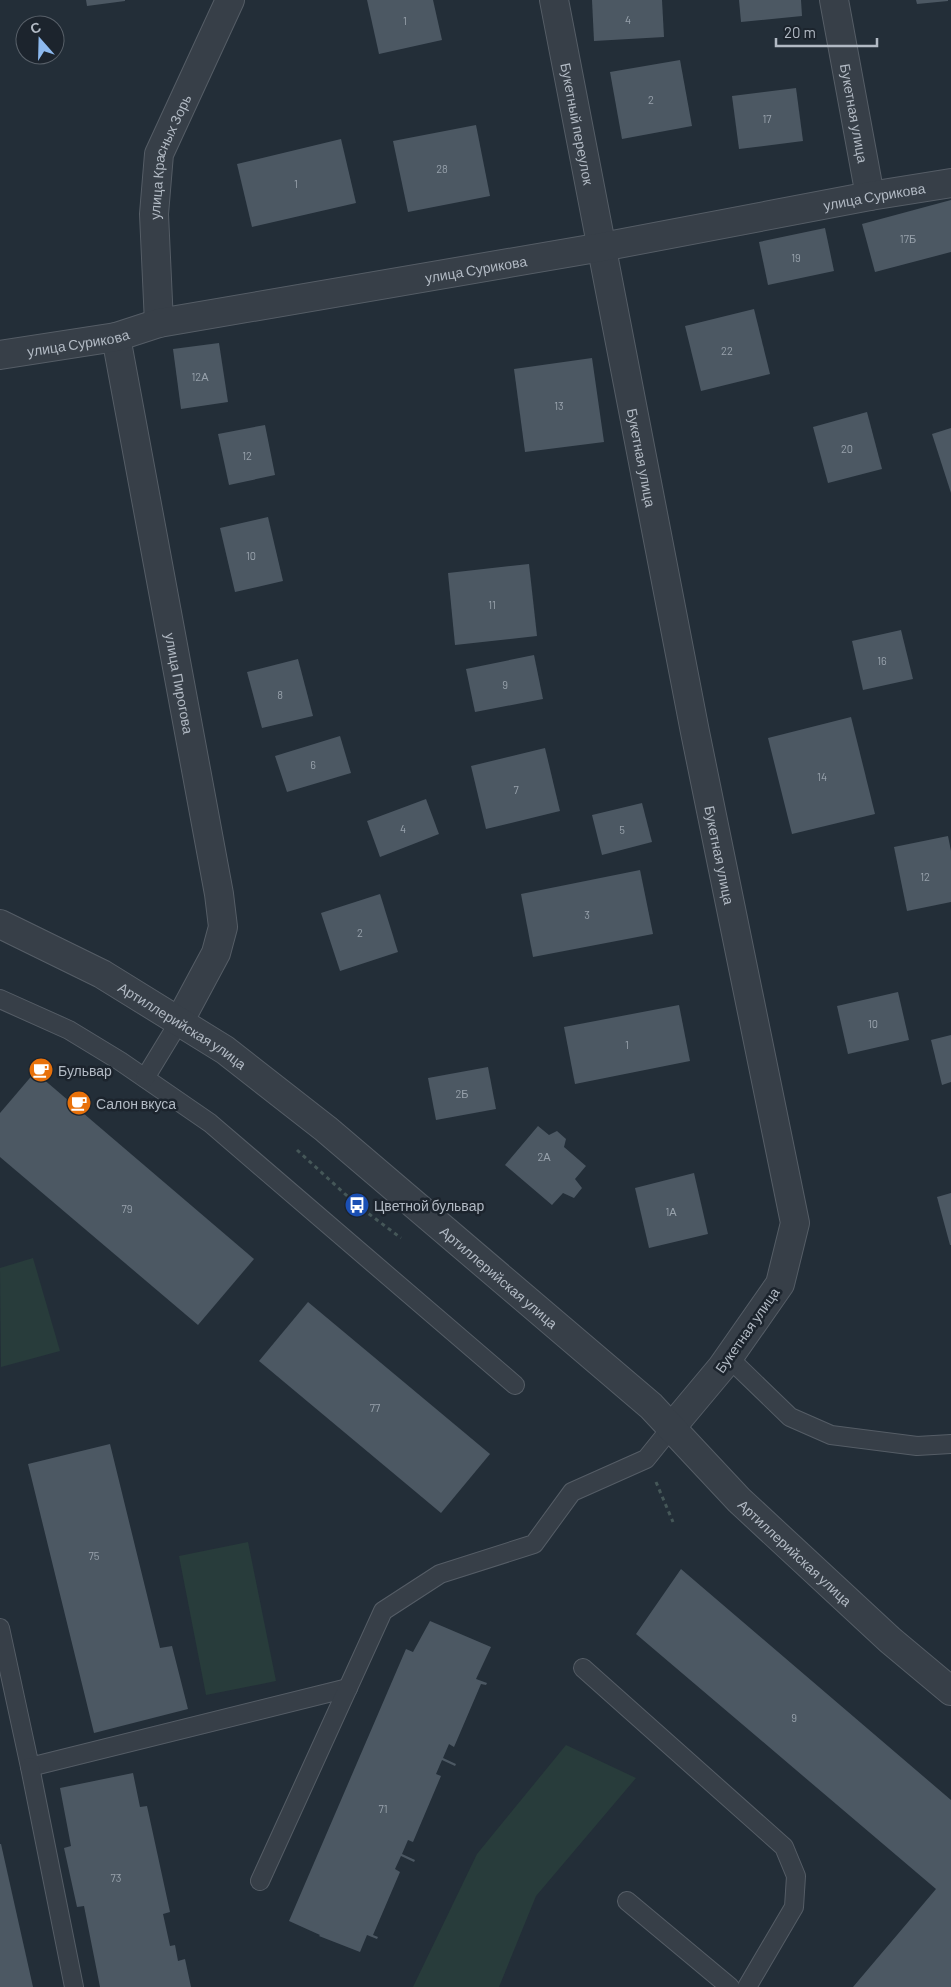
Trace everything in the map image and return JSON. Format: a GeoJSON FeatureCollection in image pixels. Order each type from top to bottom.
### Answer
{"type":"FeatureCollection","features":[{"type":"Feature","properties":{"kind":"street","name":"улица Красных Зорь"},"geometry":{"type":"LineString","coordinates":[[159,323],[154,214],[158,154],[230,0]]}},
{"type":"Feature","properties":{"kind":"street","name":"Букетный переулок"},"geometry":{"type":"LineString","coordinates":[[554,0],[602,247]]}},
{"type":"Feature","properties":{"kind":"street","name":"Букетная улица"},"geometry":{"type":"LineString","coordinates":[[834,0],[870,196]]}},
{"type":"Feature","properties":{"kind":"street","name":"улица Сурикова"},"geometry":{"type":"LineString","coordinates":[[0,355],[116,337],[159,323],[602,247],[870,196],[951,183]]}},
{"type":"Feature","properties":{"kind":"street","name":"Букетная улица"},"geometry":{"type":"LineString","coordinates":[[602,247],[697,741],[795,1223],[780,1284],[729,1358],[672,1428]]}},
{"type":"Feature","properties":{"kind":"street","name":"улица Пирогова"},"geometry":{"type":"LineString","coordinates":[[116,337],[217,885],[223,927],[216,953],[179,1022]]}},
{"type":"Feature","properties":{"kind":"street","name":"Артиллерийская улица"},"geometry":{"type":"LineString","coordinates":[[0,924],[102,974],[225,1050],[326,1129],[644,1400],[739,1500],[890,1640],[951,1691]]}},
{"type":"Feature","properties":{"kind":"lane"},"geometry":{"type":"LineString","coordinates":[[0,999],[69,1030],[145,1078],[210,1124],[515,1385]]}},
{"type":"Feature","properties":{"kind":"lane"},"geometry":{"type":"LineString","coordinates":[[145,1078],[179,1022]]}},
{"type":"Feature","properties":{"kind":"lane"},"geometry":{"type":"LineString","coordinates":[[729,1358],[790,1416],[831,1435],[917,1446],[951,1444]]}},
{"type":"Feature","properties":{"kind":"lane"},"geometry":{"type":"LineString","coordinates":[[260,1881],[383,1611],[440,1574],[534,1544],[572,1492],[646,1459],[672,1428]]}},
{"type":"Feature","properties":{"kind":"lane"},"geometry":{"type":"LineString","coordinates":[[0,1628],[74,1987]]}},
{"type":"Feature","properties":{"kind":"lane"},"geometry":{"type":"LineString","coordinates":[[583,1668],[784,1847],[796,1876],[794,1907],[746,1987]]}},
{"type":"Feature","properties":{"kind":"lane"},"geometry":{"type":"LineString","coordinates":[[30,1767],[348,1688]]}},
{"type":"Feature","properties":{"kind":"lane"},"geometry":{"type":"LineString","coordinates":[[627,1901],[730,1987]]}},
{"type":"Feature","properties":{"kind":"green space"},"geometry":{"type":"Polygon","coordinates":[[[33,1258],[60,1351],[1,1367],[0,1268],[33,1258]]]}},
{"type":"Feature","properties":{"kind":"green space"},"geometry":{"type":"Polygon","coordinates":[[[248,1542],[276,1681],[206,1695],[179,1556],[248,1542]]]}},
{"type":"Feature","properties":{"kind":"green space"},"geometry":{"type":"Polygon","coordinates":[[[566,1745],[636,1778],[536,1896],[499,1987],[413,1987],[477,1854],[566,1745]]]}},
{"type":"Feature","properties":{"kind":"building"},"geometry":{"type":"Polygon","coordinates":[[[86,0],[125,0],[125,1],[87,6],[86,0]]]}},
{"type":"Feature","properties":{"kind":"building"},"geometry":{"type":"Polygon","coordinates":[[[367,0],[433,0],[442,40],[379,54],[367,0]]]}},
{"type":"Feature","properties":{"kind":"building"},"geometry":{"type":"Polygon","coordinates":[[[592,0],[662,0],[664,37],[594,41],[592,0]]]}},
{"type":"Feature","properties":{"kind":"building"},"geometry":{"type":"Polygon","coordinates":[[[739,0],[801,0],[802,16],[741,22],[739,0]]]}},
{"type":"Feature","properties":{"kind":"building"},"geometry":{"type":"Polygon","coordinates":[[[916,0],[948,0],[948,1],[917,4],[916,0]]]}},
{"type":"Feature","properties":{"kind":"building"},"geometry":{"type":"Polygon","coordinates":[[[680,60],[692,126],[622,139],[610,72],[680,60]]]}},
{"type":"Feature","properties":{"kind":"building"},"geometry":{"type":"Polygon","coordinates":[[[796,88],[803,141],[739,149],[732,96],[796,88]]]}},
{"type":"Feature","properties":{"kind":"building"},"geometry":{"type":"Polygon","coordinates":[[[476,125],[490,196],[408,212],[393,141],[476,125]]]}},
{"type":"Feature","properties":{"kind":"building"},"geometry":{"type":"Polygon","coordinates":[[[341,139],[356,203],[252,227],[237,164],[341,139]]]}},
{"type":"Feature","properties":{"kind":"building"},"geometry":{"type":"Polygon","coordinates":[[[951,200],[951,252],[875,272],[862,224],[951,200]]]}},
{"type":"Feature","properties":{"kind":"building"},"geometry":{"type":"Polygon","coordinates":[[[825,228],[834,271],[768,285],[759,242],[825,228]]]}},
{"type":"Feature","properties":{"kind":"building"},"geometry":{"type":"Polygon","coordinates":[[[754,309],[770,374],[701,391],[685,326],[754,309]]]}},
{"type":"Feature","properties":{"kind":"building"},"geometry":{"type":"Polygon","coordinates":[[[219,343],[228,402],[181,409],[173,349],[219,343]]]}},
{"type":"Feature","properties":{"kind":"building"},"geometry":{"type":"Polygon","coordinates":[[[592,358],[604,442],[525,452],[514,369],[592,358]]]}},
{"type":"Feature","properties":{"kind":"building"},"geometry":{"type":"Polygon","coordinates":[[[867,412],[882,469],[828,483],[813,427],[867,412]]]}},
{"type":"Feature","properties":{"kind":"building"},"geometry":{"type":"Polygon","coordinates":[[[265,425],[275,475],[229,485],[218,434],[265,425]]]}},
{"type":"Feature","properties":{"kind":"building"},"geometry":{"type":"Polygon","coordinates":[[[951,428],[951,493],[932,434],[951,428]]]}},
{"type":"Feature","properties":{"kind":"building"},"geometry":{"type":"Polygon","coordinates":[[[268,517],[283,581],[235,592],[220,528],[268,517]]]}},
{"type":"Feature","properties":{"kind":"building"},"geometry":{"type":"Polygon","coordinates":[[[529,564],[537,636],[455,645],[448,573],[529,564]]]}},
{"type":"Feature","properties":{"kind":"building"},"geometry":{"type":"Polygon","coordinates":[[[901,630],[913,679],[863,690],[852,641],[901,630]]]}},
{"type":"Feature","properties":{"kind":"building"},"geometry":{"type":"Polygon","coordinates":[[[534,655],[543,699],[475,712],[466,669],[534,655]]]}},
{"type":"Feature","properties":{"kind":"building"},"geometry":{"type":"Polygon","coordinates":[[[298,659],[313,716],[262,728],[247,672],[298,659]]]}},
{"type":"Feature","properties":{"kind":"building"},"geometry":{"type":"Polygon","coordinates":[[[851,717],[875,814],[792,834],[768,738],[851,717]]]}},
{"type":"Feature","properties":{"kind":"building"},"geometry":{"type":"Polygon","coordinates":[[[340,736],[351,773],[287,792],[275,756],[340,736]]]}},
{"type":"Feature","properties":{"kind":"building"},"geometry":{"type":"Polygon","coordinates":[[[545,748],[560,811],[486,829],[471,766],[545,748]]]}},
{"type":"Feature","properties":{"kind":"building"},"geometry":{"type":"Polygon","coordinates":[[[426,799],[439,834],[380,857],[367,821],[426,799]]]}},
{"type":"Feature","properties":{"kind":"building"},"geometry":{"type":"Polygon","coordinates":[[[642,803],[652,842],[602,855],[592,815],[642,803]]]}},
{"type":"Feature","properties":{"kind":"building"},"geometry":{"type":"Polygon","coordinates":[[[948,836],[951,851],[951,902],[907,911],[894,847],[948,836]]]}},
{"type":"Feature","properties":{"kind":"building"},"geometry":{"type":"Polygon","coordinates":[[[640,870],[653,934],[533,957],[521,894],[640,870]]]}},
{"type":"Feature","properties":{"kind":"building"},"geometry":{"type":"Polygon","coordinates":[[[380,894],[398,952],[340,971],[321,913],[380,894]]]}},
{"type":"Feature","properties":{"kind":"building"},"geometry":{"type":"Polygon","coordinates":[[[898,992],[909,1040],[848,1054],[837,1006],[898,992]]]}},
{"type":"Feature","properties":{"kind":"building"},"geometry":{"type":"Polygon","coordinates":[[[679,1005],[690,1061],[575,1084],[564,1027],[679,1005]]]}},
{"type":"Feature","properties":{"kind":"building"},"geometry":{"type":"Polygon","coordinates":[[[951,1035],[951,1082],[942,1085],[931,1040],[951,1035]]]}},
{"type":"Feature","properties":{"kind":"building"},"geometry":{"type":"Polygon","coordinates":[[[488,1067],[496,1109],[436,1120],[428,1078],[488,1067]]]}},
{"type":"Feature","properties":{"kind":"building"},"geometry":{"type":"Polygon","coordinates":[[[35,1072],[254,1259],[198,1325],[0,1157],[0,1113],[35,1072]]]}},
{"type":"Feature","properties":{"kind":"building"},"geometry":{"type":"Polygon","coordinates":[[[538,1126],[549,1135],[557,1131],[566,1139],[564,1147],[586,1166],[575,1179],[582,1188],[574,1198],[563,1193],[552,1205],[505,1165],[538,1126]]]}},
{"type":"Feature","properties":{"kind":"building"},"geometry":{"type":"Polygon","coordinates":[[[694,1173],[708,1234],[649,1248],[635,1188],[694,1173]]]}},
{"type":"Feature","properties":{"kind":"building"},"geometry":{"type":"Polygon","coordinates":[[[951,1193],[951,1245],[950,1245],[937,1197],[951,1193]]]}},
{"type":"Feature","properties":{"kind":"building"},"geometry":{"type":"Polygon","coordinates":[[[308,1302],[490,1454],[441,1513],[259,1361],[308,1302]]]}},
{"type":"Feature","properties":{"kind":"building"},"geometry":{"type":"Polygon","coordinates":[[[110,1444],[160,1648],[172,1646],[188,1709],[94,1733],[28,1464],[110,1444]]]}},
{"type":"Feature","properties":{"kind":"building"},"geometry":{"type":"Polygon","coordinates":[[[681,1569],[951,1800],[951,1987],[853,1987],[936,1889],[636,1634],[681,1569]]]}},
{"type":"Feature","properties":{"kind":"building"},"geometry":{"type":"Polygon","coordinates":[[[430,1621],[491,1647],[476,1679],[487,1683],[486,1685],[481,1684],[454,1747],[449,1744],[443,1758],[456,1764],[455,1766],[442,1760],[436,1774],[441,1776],[413,1842],[408,1840],[402,1854],[415,1860],[414,1862],[401,1856],[395,1869],[400,1872],[373,1935],[378,1937],[377,1939],[367,1935],[360,1952],[319,1936],[289,1921],[406,1649],[413,1652],[430,1621]]]}},
{"type":"Feature","properties":{"kind":"building"},"geometry":{"type":"Polygon","coordinates":[[[133,1773],[140,1807],[147,1806],[170,1912],[163,1914],[170,1946],[175,1945],[178,1961],[185,1959],[191,1987],[100,1987],[84,1906],[77,1907],[64,1848],[71,1846],[60,1788],[133,1773]]]}},
{"type":"Feature","properties":{"kind":"building"},"geometry":{"type":"Polygon","coordinates":[[[1,1844],[33,1987],[0,1987],[1,1844]]]}},
{"type":"Feature","properties":{"kind":"place","name":"Бульвар"},"geometry":{"type":"Point","coordinates":[41,1070]}},
{"type":"Feature","properties":{"kind":"place","name":"Салон вкуса"},"geometry":{"type":"Point","coordinates":[79,1103]}},
{"type":"Feature","properties":{"kind":"place","name":"Цветной бульвар"},"geometry":{"type":"Point","coordinates":[357,1205]}}]}
